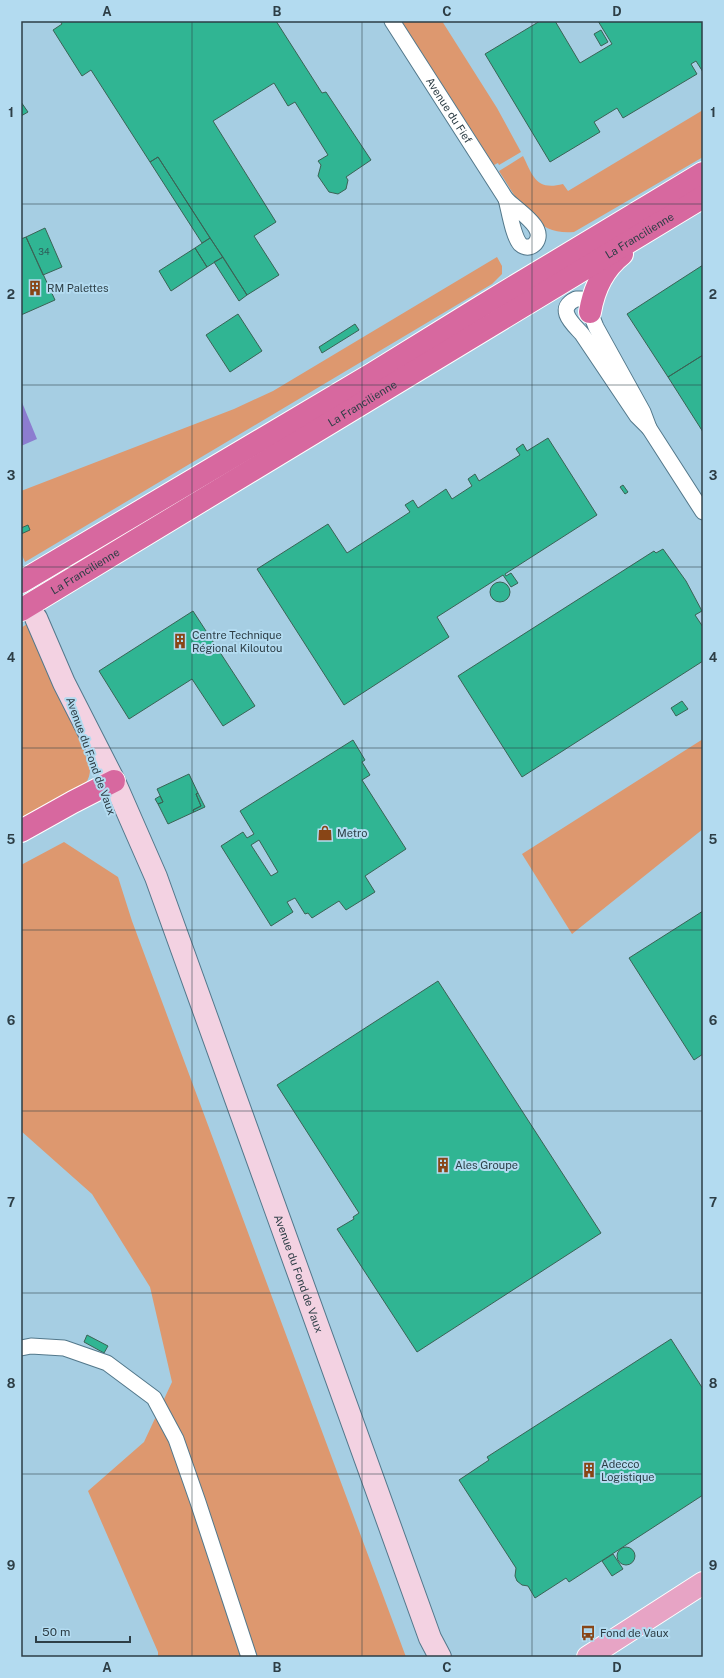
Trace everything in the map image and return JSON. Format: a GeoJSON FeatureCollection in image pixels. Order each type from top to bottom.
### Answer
{"type":"FeatureCollection","features":[{"type":"Feature","properties":{"kind":"highway","name":"La Francilienne"},"geometry":{"type":"LineString","coordinates":[[21,582],[372,374],[482,306],[703,174]]}},
{"type":"Feature","properties":{"kind":"highway","name":"La Francilienne"},"geometry":{"type":"LineString","coordinates":[[29,614],[697,201]]}},
{"type":"Feature","properties":{"kind":"highway"},"geometry":{"type":"LineString","coordinates":[[590,312],[595,290],[602,276],[613,261],[697,201]]}},
{"type":"Feature","properties":{"kind":"highway"},"geometry":{"type":"LineString","coordinates":[[21,831],[107,784]]}},
{"type":"Feature","properties":{"kind":"main road"},"geometry":{"type":"LineString","coordinates":[[590,1654],[703,1583]]}},
{"type":"Feature","properties":{"kind":"street","name":"Avenue du Fief"},"geometry":{"type":"LineString","coordinates":[[392,21],[506,199]]}},
{"type":"Feature","properties":{"kind":"street"},"geometry":{"type":"LineString","coordinates":[[649,428],[637,416],[582,334],[571,324],[567,317],[567,310],[568,305],[573,301],[581,299],[586,302],[596,326],[643,412],[649,428],[703,512]]}},
{"type":"Feature","properties":{"kind":"street","name":"Avenue du Fond de Vaux"},"geometry":{"type":"LineString","coordinates":[[29,614],[64,683],[107,784],[125,841],[150,878],[167,910],[231,1083],[431,1647],[440,1657]]}},
{"type":"Feature","properties":{"kind":"street"},"geometry":{"type":"LineString","coordinates":[[21,1348],[31,1346],[64,1348],[107,1363],[154,1398],[176,1439],[249,1657]]}},
{"type":"Feature","properties":{"kind":"shaded area"},"geometry":{"type":"Polygon","coordinates":[[[401,21],[442,21],[497,108],[521,152],[499,165],[498,163],[494,165],[401,21]]]}},
{"type":"Feature","properties":{"kind":"shaded area"},"geometry":{"type":"Polygon","coordinates":[[[703,110],[703,157],[574,232],[560,232],[537,222],[520,204],[499,171],[523,156],[537,180],[547,185],[554,186],[563,184],[568,191],[703,110]]]}},
{"type":"Feature","properties":{"kind":"shaded area"},"geometry":{"type":"Polygon","coordinates":[[[497,257],[502,266],[502,274],[492,284],[25,562],[21,553],[21,491],[234,409],[273,391],[497,257]]]}},
{"type":"Feature","properties":{"kind":"shaded area"},"geometry":{"type":"Polygon","coordinates":[[[21,400],[37,439],[21,446],[21,400]]]}},
{"type":"Feature","properties":{"kind":"shaded area"},"geometry":{"type":"Polygon","coordinates":[[[30,622],[71,712],[90,771],[85,784],[72,795],[21,823],[21,628],[30,622]]]}},
{"type":"Feature","properties":{"kind":"shaded area"},"geometry":{"type":"Polygon","coordinates":[[[703,739],[703,829],[572,934],[522,854],[703,739]]]}},
{"type":"Feature","properties":{"kind":"shaded area"},"geometry":{"type":"Polygon","coordinates":[[[64,842],[118,877],[132,921],[406,1657],[158,1657],[158,1652],[88,1491],[144,1442],[172,1382],[150,1287],[92,1194],[21,1131],[21,865],[64,842]]]}},
{"type":"Feature","properties":{"kind":"building"},"geometry":{"type":"Polygon","coordinates":[[[60,21],[276,21],[322,93],[326,92],[371,160],[346,177],[348,180],[346,189],[338,194],[329,192],[318,176],[321,165],[318,161],[328,155],[295,102],[288,106],[274,83],[213,121],[276,222],[254,236],[279,275],[247,295],[158,157],[150,162],[91,70],[82,76],[53,30],[62,24],[60,21]]]}},
{"type":"Feature","properties":{"kind":"building"},"geometry":{"type":"Polygon","coordinates":[[[540,21],[555,21],[580,63],[612,44],[598,21],[703,21],[703,72],[696,61],[691,64],[697,74],[623,118],[617,108],[594,122],[600,132],[550,162],[485,54],[540,21]]]}},
{"type":"Feature","properties":{"kind":"building"},"geometry":{"type":"Polygon","coordinates":[[[601,30],[608,42],[601,46],[594,34],[601,30]]]}},
{"type":"Feature","properties":{"kind":"building"},"geometry":{"type":"Polygon","coordinates":[[[21,102],[28,112],[21,116],[21,102]]]}},
{"type":"Feature","properties":{"kind":"building"},"geometry":{"type":"Polygon","coordinates":[[[158,157],[210,238],[202,243],[150,162],[158,157]]]}},
{"type":"Feature","properties":{"kind":"building","name":"RM Palettes"},"geometry":{"type":"Polygon","coordinates":[[[45,228],[62,267],[43,275],[26,237],[45,228]]]}},
{"type":"Feature","properties":{"kind":"building","name":"RM Palettes"},"geometry":{"type":"Polygon","coordinates":[[[26,237],[55,300],[21,315],[21,239],[26,237]]]}},
{"type":"Feature","properties":{"kind":"building"},"geometry":{"type":"Polygon","coordinates":[[[210,238],[223,257],[207,267],[195,248],[210,238]]]}},
{"type":"Feature","properties":{"kind":"building"},"geometry":{"type":"Polygon","coordinates":[[[195,248],[207,267],[171,291],[159,271],[195,248]]]}},
{"type":"Feature","properties":{"kind":"building"},"geometry":{"type":"Polygon","coordinates":[[[223,257],[247,295],[239,301],[214,262],[223,257]]]}},
{"type":"Feature","properties":{"kind":"building"},"geometry":{"type":"Polygon","coordinates":[[[703,265],[703,355],[668,377],[627,314],[703,265]]]}},
{"type":"Feature","properties":{"kind":"building"},"geometry":{"type":"Polygon","coordinates":[[[238,314],[262,351],[230,372],[206,335],[238,314]]]}},
{"type":"Feature","properties":{"kind":"building"},"geometry":{"type":"Polygon","coordinates":[[[355,324],[359,330],[322,353],[319,347],[355,324]]]}},
{"type":"Feature","properties":{"kind":"building"},"geometry":{"type":"Polygon","coordinates":[[[703,355],[703,432],[668,377],[703,355]]]}},
{"type":"Feature","properties":{"kind":"building"},"geometry":{"type":"Polygon","coordinates":[[[548,438],[597,515],[505,574],[506,576],[511,573],[518,583],[511,587],[503,575],[437,617],[449,637],[344,705],[257,569],[328,524],[347,553],[410,512],[405,505],[413,500],[418,508],[446,489],[452,499],[472,486],[468,479],[475,474],[479,481],[520,455],[516,449],[523,444],[527,451],[548,438]]]}},
{"type":"Feature","properties":{"kind":"building"},"geometry":{"type":"Polygon","coordinates":[[[623,485],[628,492],[625,494],[620,487],[623,485]]]}},
{"type":"Feature","properties":{"kind":"building"},"geometry":{"type":"Polygon","coordinates":[[[28,525],[30,530],[21,534],[21,528],[28,525]]]}},
{"type":"Feature","properties":{"kind":"building"},"geometry":{"type":"Polygon","coordinates":[[[663,549],[686,581],[702,611],[695,615],[703,627],[703,661],[522,777],[458,676],[654,551],[656,553],[663,549]]]}},
{"type":"Feature","properties":{"kind":"building"},"geometry":{"type":"Polygon","coordinates":[[[500,582],[507,585],[510,592],[507,599],[500,602],[493,599],[490,592],[493,585],[500,582]]]}},
{"type":"Feature","properties":{"kind":"building","name":"Centre Technique Régional Kiloutou"},"geometry":{"type":"Polygon","coordinates":[[[193,611],[255,706],[223,726],[192,679],[129,719],[99,671],[193,611]]]}},
{"type":"Feature","properties":{"kind":"building"},"geometry":{"type":"Polygon","coordinates":[[[682,701],[688,709],[676,716],[671,708],[682,701]]]}},
{"type":"Feature","properties":{"kind":"building","name":"Metro"},"geometry":{"type":"Polygon","coordinates":[[[353,740],[365,760],[362,762],[370,775],[362,780],[406,849],[365,876],[375,892],[346,910],[339,901],[312,918],[308,913],[305,914],[295,898],[287,902],[293,912],[271,926],[221,846],[243,832],[247,838],[254,834],[240,811],[353,740]],[[259,840],[251,845],[271,876],[278,872],[259,840]]]}},
{"type":"Feature","properties":{"kind":"building"},"geometry":{"type":"Polygon","coordinates":[[[189,774],[198,793],[196,794],[201,806],[193,810],[194,812],[168,824],[158,804],[163,802],[157,789],[189,774]]]}},
{"type":"Feature","properties":{"kind":"building"},"geometry":{"type":"Polygon","coordinates":[[[198,793],[205,807],[194,812],[193,810],[201,806],[196,794],[198,793]]]}},
{"type":"Feature","properties":{"kind":"building"},"geometry":{"type":"Polygon","coordinates":[[[160,796],[163,802],[158,804],[155,799],[160,796]]]}},
{"type":"Feature","properties":{"kind":"building"},"geometry":{"type":"Polygon","coordinates":[[[703,911],[703,1054],[694,1060],[629,958],[703,911]]]}},
{"type":"Feature","properties":{"kind":"building","name":"Ales Groupe"},"geometry":{"type":"Polygon","coordinates":[[[438,981],[601,1233],[417,1352],[337,1229],[354,1219],[353,1217],[359,1213],[277,1085],[438,981]]]}},
{"type":"Feature","properties":{"kind":"building"},"geometry":{"type":"Polygon","coordinates":[[[87,1335],[108,1346],[104,1353],[84,1342],[87,1335]]]}},
{"type":"Feature","properties":{"kind":"building","name":"Adecco Logistique"},"geometry":{"type":"Polygon","coordinates":[[[671,1339],[703,1389],[703,1495],[569,1582],[566,1578],[535,1598],[528,1586],[522,1585],[517,1581],[515,1576],[516,1568],[459,1480],[489,1460],[487,1457],[671,1339]]]}},
{"type":"Feature","properties":{"kind":"building"},"geometry":{"type":"Polygon","coordinates":[[[622,1547],[630,1547],[635,1552],[633,1563],[630,1565],[622,1565],[617,1560],[617,1552],[622,1547]]]}},
{"type":"Feature","properties":{"kind":"building"},"geometry":{"type":"Polygon","coordinates":[[[613,1554],[623,1569],[612,1576],[602,1561],[613,1554]]]}},
{"type":"Feature","properties":{"kind":"place","name":"RM Palettes"},"geometry":{"type":"Point","coordinates":[35,288]}},
{"type":"Feature","properties":{"kind":"place","name":"Centre Technique Régional Kiloutou"},"geometry":{"type":"Point","coordinates":[180,641]}},
{"type":"Feature","properties":{"kind":"place","name":"Metro"},"geometry":{"type":"Point","coordinates":[325,833]}},
{"type":"Feature","properties":{"kind":"place","name":"Ales Groupe"},"geometry":{"type":"Point","coordinates":[443,1165]}},
{"type":"Feature","properties":{"kind":"place","name":"Adecco Logistique"},"geometry":{"type":"Point","coordinates":[589,1470]}},
{"type":"Feature","properties":{"kind":"place","name":"Fond de Vaux"},"geometry":{"type":"Point","coordinates":[588,1633]}}]}
